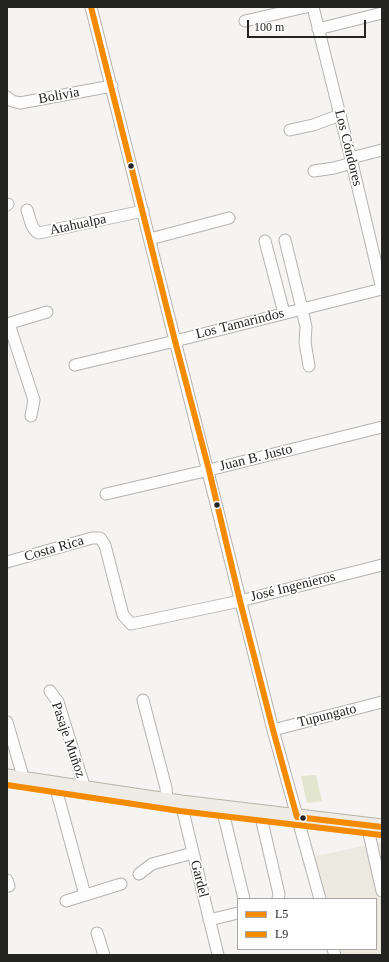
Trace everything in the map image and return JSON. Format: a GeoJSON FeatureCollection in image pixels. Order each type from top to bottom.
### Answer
{"type":"FeatureCollection","features":[{"type":"Feature","properties":{"kind":"main road"},"geometry":{"type":"LineString","coordinates":[[7,777],[174,802],[375,826]]}},
{"type":"Feature","properties":{"kind":"street"},"geometry":{"type":"LineString","coordinates":[[92,7],[175,341],[209,470],[240,601],[273,730],[320,898]]}},
{"type":"Feature","properties":{"kind":"street"},"geometry":{"type":"LineString","coordinates":[[245,21],[306,7]]}},
{"type":"Feature","properties":{"kind":"street","name":"Los Cóndores"},"geometry":{"type":"LineString","coordinates":[[313,7],[382,289]]}},
{"type":"Feature","properties":{"kind":"street"},"geometry":{"type":"LineString","coordinates":[[318,29],[382,13]]}},
{"type":"Feature","properties":{"kind":"street","name":"Bolivia"},"geometry":{"type":"LineString","coordinates":[[7,97],[12,101],[20,103],[112,86]]}},
{"type":"Feature","properties":{"kind":"street"},"geometry":{"type":"LineString","coordinates":[[290,130],[313,125],[340,116]]}},
{"type":"Feature","properties":{"kind":"street"},"geometry":{"type":"LineString","coordinates":[[314,172],[334,168],[351,160],[382,150]]}},
{"type":"Feature","properties":{"kind":"street","name":"Atahualpa"},"geometry":{"type":"LineString","coordinates":[[27,210],[33,228],[39,233],[143,211]]}},
{"type":"Feature","properties":{"kind":"street"},"geometry":{"type":"LineString","coordinates":[[150,239],[229,218]]}},
{"type":"Feature","properties":{"kind":"street"},"geometry":{"type":"LineString","coordinates":[[285,240],[306,327],[305,342],[309,366]]}},
{"type":"Feature","properties":{"kind":"street"},"geometry":{"type":"LineString","coordinates":[[265,241],[284,313]]}},
{"type":"Feature","properties":{"kind":"street","name":"Los Tamarindos"},"geometry":{"type":"LineString","coordinates":[[75,365],[382,289]]}},
{"type":"Feature","properties":{"kind":"street"},"geometry":{"type":"LineString","coordinates":[[31,416],[34,400],[8,324],[46,312]]}},
{"type":"Feature","properties":{"kind":"street","name":"Juan B. Justo"},"geometry":{"type":"LineString","coordinates":[[106,494],[382,427]]}},
{"type":"Feature","properties":{"kind":"street","name":"Costa Rica"},"geometry":{"type":"LineString","coordinates":[[7,562],[92,538],[100,538]]}},
{"type":"Feature","properties":{"kind":"street","name":"José Ingenieros"},"geometry":{"type":"LineString","coordinates":[[100,538],[105,545],[123,615],[131,624],[240,601],[382,565]]}},
{"type":"Feature","properties":{"kind":"street","name":"Pasaje Muñoz"},"geometry":{"type":"LineString","coordinates":[[50,691],[58,702],[85,789]]}},
{"type":"Feature","properties":{"kind":"street","name":"Gardel"},"geometry":{"type":"LineString","coordinates":[[143,700],[166,788],[174,802],[193,853],[218,955]]}},
{"type":"Feature","properties":{"kind":"street","name":"Tupungato"},"geometry":{"type":"LineString","coordinates":[[273,730],[382,702]]}},
{"type":"Feature","properties":{"kind":"street"},"geometry":{"type":"LineString","coordinates":[[7,722],[24,780]]}},
{"type":"Feature","properties":{"kind":"street"},"geometry":{"type":"LineString","coordinates":[[55,784],[85,895]]}},
{"type":"Feature","properties":{"kind":"street"},"geometry":{"type":"LineString","coordinates":[[222,808],[244,898]]}},
{"type":"Feature","properties":{"kind":"street"},"geometry":{"type":"LineString","coordinates":[[260,813],[279,894],[278,898]]}},
{"type":"Feature","properties":{"kind":"street"},"geometry":{"type":"LineString","coordinates":[[375,826],[382,891]]}},
{"type":"Feature","properties":{"kind":"street"},"geometry":{"type":"LineString","coordinates":[[139,874],[152,864],[193,853]]}},
{"type":"Feature","properties":{"kind":"street"},"geometry":{"type":"LineString","coordinates":[[66,901],[121,884]]}},
{"type":"Feature","properties":{"kind":"street"},"geometry":{"type":"LineString","coordinates":[[209,920],[237,913]]}},
{"type":"Feature","properties":{"kind":"street"},"geometry":{"type":"LineString","coordinates":[[97,933],[104,955]]}},
{"type":"Feature","properties":{"kind":"shaded area"},"geometry":{"type":"Polygon","coordinates":[[[382,842],[382,955],[327,955],[326,950],[377,950],[377,898],[315,898],[306,858],[382,842]]]}},
{"type":"Feature","properties":{"kind":"green space"},"geometry":{"type":"Polygon","coordinates":[[[316,775],[322,801],[307,803],[301,776],[316,775]]]}},
{"type":"Feature","properties":{"kind":"transit line","name":"L5"},"geometry":{"type":"LineString","coordinates":[[91,7],[209,470],[240,601],[297,817],[382,827]]}},
{"type":"Feature","properties":{"kind":"transit line","name":"L9"},"geometry":{"type":"LineString","coordinates":[[7,785],[180,811],[381,835]]}}]}
